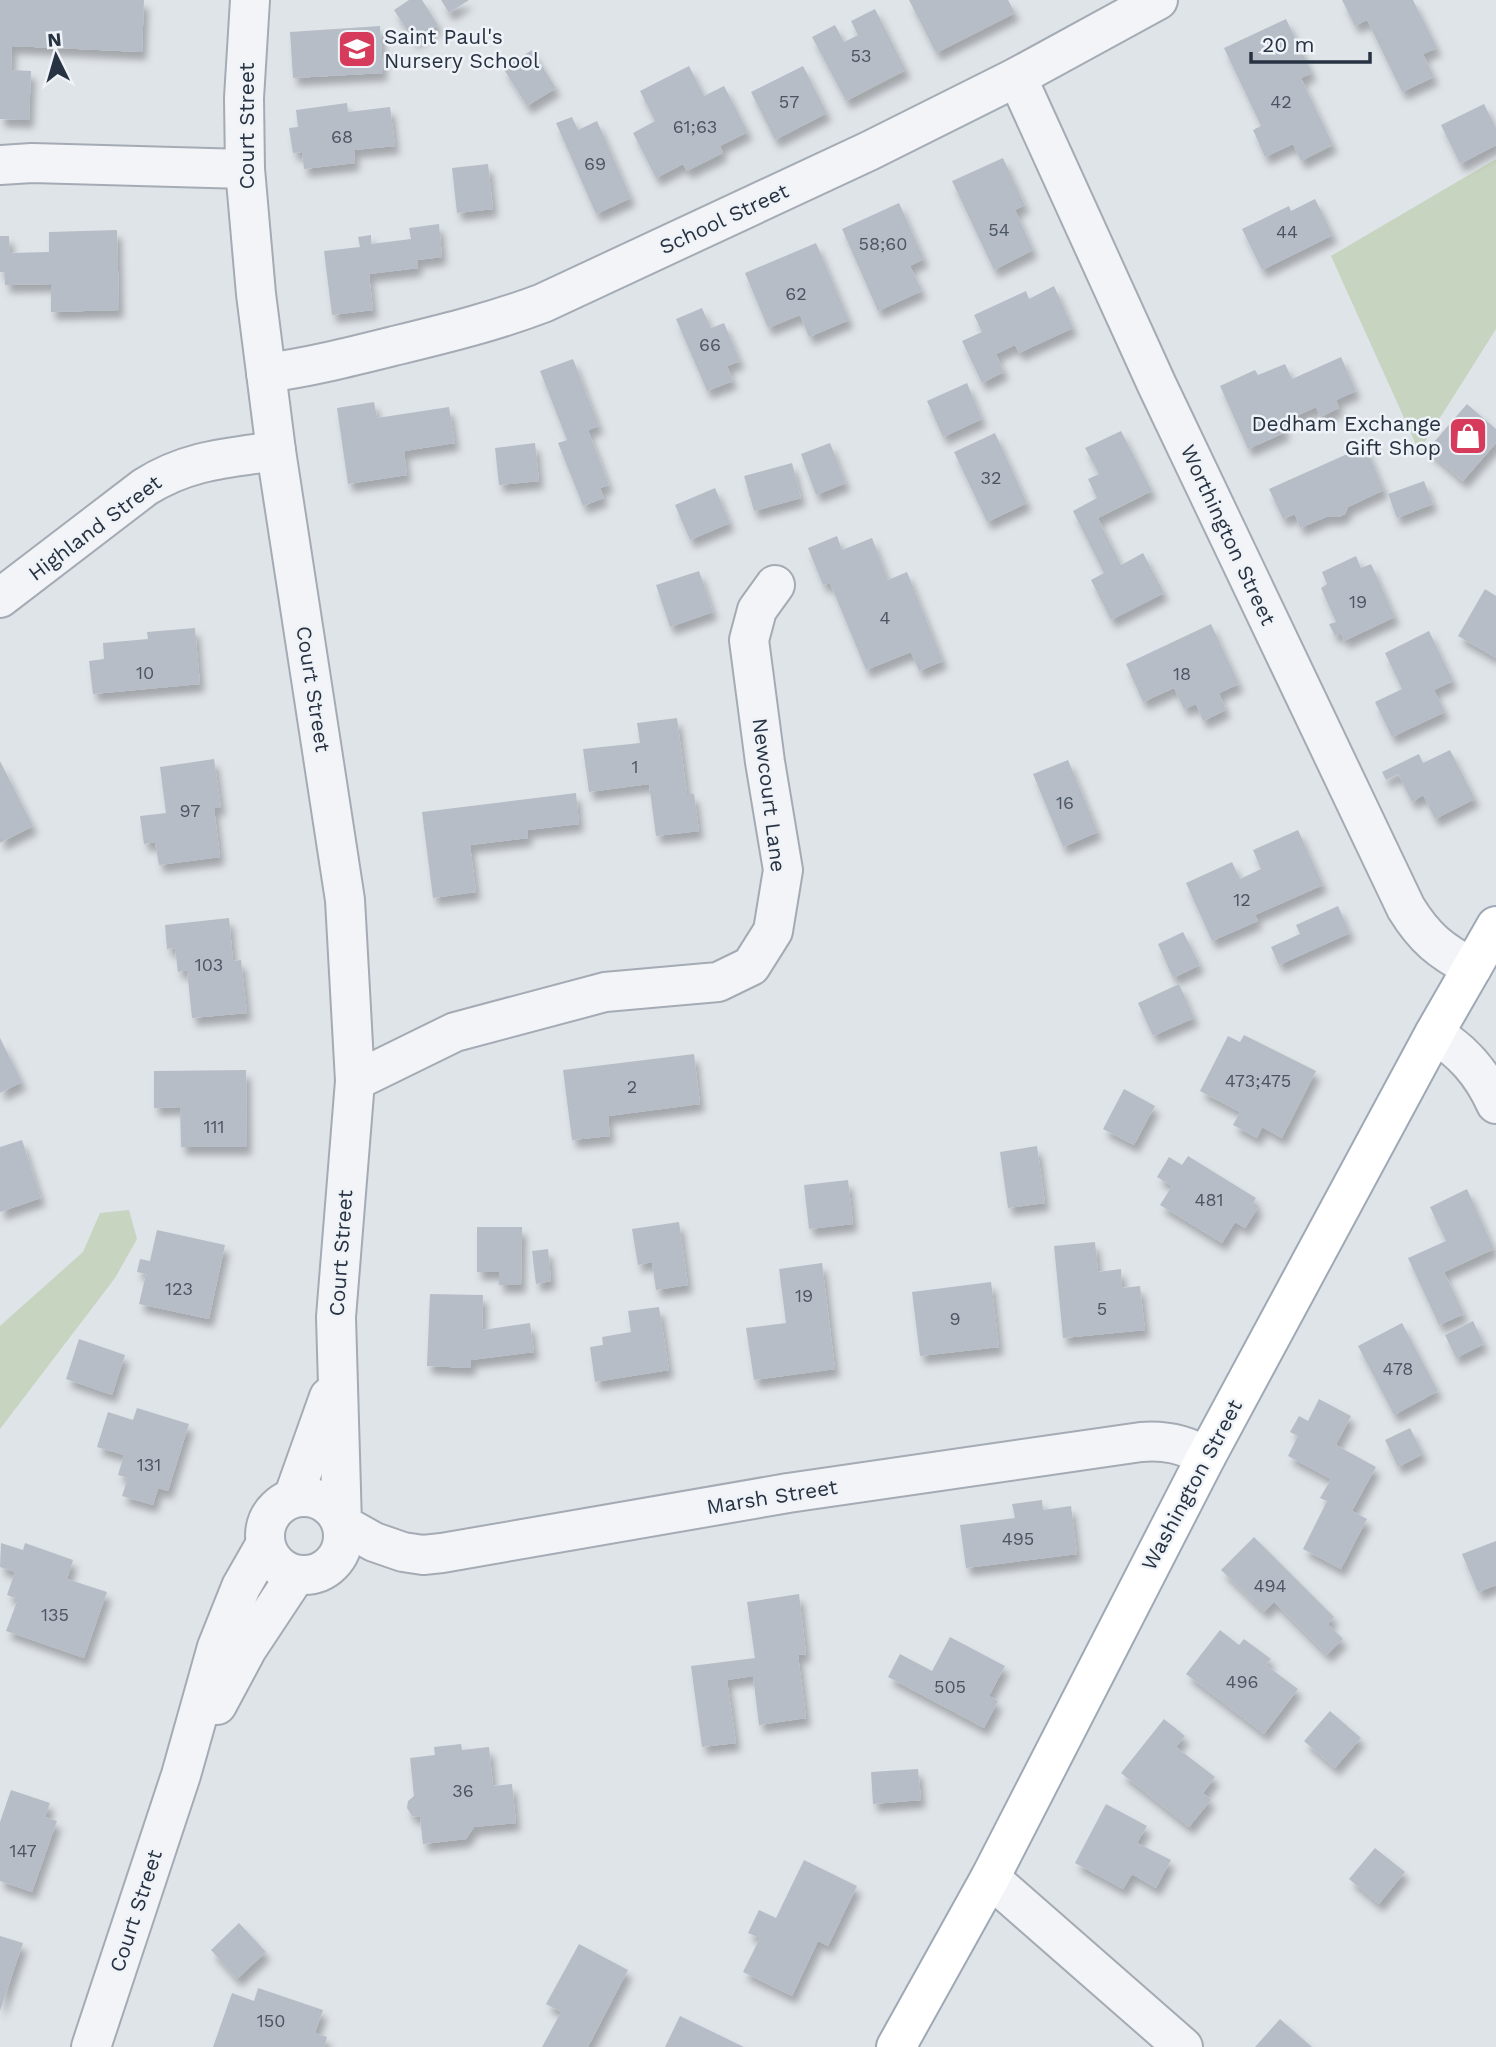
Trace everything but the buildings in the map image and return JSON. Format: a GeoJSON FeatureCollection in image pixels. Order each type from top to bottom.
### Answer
{"type":"FeatureCollection","features":[{"type":"Feature","properties":{"kind":"main road","name":"Washington Street"},"geometry":{"type":"LineString","coordinates":[[896,2047],[990,1878],[1206,1457],[1434,1034],[1496,926]]}},
{"type":"Feature","properties":{"kind":"street","name":"Court Street"},"geometry":{"type":"LineString","coordinates":[[250,0],[244,98],[244,169],[276,451],[345,900],[355,1081],[335,1317],[342,1524]]}},
{"type":"Feature","properties":{"kind":"street","name":"School Street"},"geometry":{"type":"LineString","coordinates":[[266,373],[325,363],[465,329],[543,303],[869,151],[1017,77],[1158,0]]}},
{"type":"Feature","properties":{"kind":"street","name":"Worthington Street"},"geometry":{"type":"LineString","coordinates":[[1017,77],[1157,385],[1406,908],[1426,938],[1454,959],[1472,968]]}},
{"type":"Feature","properties":{"kind":"street"},"geometry":{"type":"LineString","coordinates":[[0,165],[32,163],[244,169]]}},
{"type":"Feature","properties":{"kind":"street","name":"Highland Street"},"geometry":{"type":"LineString","coordinates":[[0,598],[145,487],[162,477],[204,461],[276,451]]}},
{"type":"Feature","properties":{"kind":"street","name":"Newcourt Lane"},"geometry":{"type":"LineString","coordinates":[[355,1081],[455,1032],[605,992],[718,982],[751,966],[773,931],[783,870],[749,640],[757,610],[775,586]]}},
{"type":"Feature","properties":{"kind":"street"},"geometry":{"type":"LineString","coordinates":[[1434,1034],[1452,1044],[1473,1066],[1496,1104]]}},
{"type":"Feature","properties":{"kind":"street","name":"Court Street"},"geometry":{"type":"LineString","coordinates":[[293,1498],[336,1379]]}},
{"type":"Feature","properties":{"kind":"street","name":"Marsh Street"},"geometry":{"type":"LineString","coordinates":[[342,1524],[374,1542],[403,1552],[432,1554],[800,1491],[1141,1443],[1173,1443],[1191,1448],[1206,1457]]}},
{"type":"Feature","properties":{"kind":"street"},"geometry":{"type":"LineString","coordinates":[[293,1498],[317,1499],[328,1504],[342,1524],[344,1538],[341,1551],[333,1563],[310,1576],[296,1575],[276,1565],[265,1545],[264,1532],[273,1510],[293,1498]]}},
{"type":"Feature","properties":{"kind":"street","name":"Court Street"},"geometry":{"type":"LineString","coordinates":[[91,2047],[180,1775],[226,1620],[265,1545]]}},
{"type":"Feature","properties":{"kind":"street","name":"Court Street"},"geometry":{"type":"LineString","coordinates":[[180,1775],[247,1649],[296,1575]]}},
{"type":"Feature","properties":{"kind":"street"},"geometry":{"type":"LineString","coordinates":[[990,1878],[1183,2047]]}},
{"type":"Feature","properties":{"kind":"green space"},"geometry":{"type":"Polygon","coordinates":[[[1496,159],[1496,329],[1419,451],[1331,256],[1496,159]]]}},
{"type":"Feature","properties":{"kind":"green space"},"geometry":{"type":"Polygon","coordinates":[[[129,1210],[137,1239],[115,1278],[0,1429],[0,1326],[83,1252],[100,1213],[129,1210]]]}},
{"type":"Feature","properties":{"kind":"place","name":"Saint Paul's Nursery School"},"geometry":{"type":"Point","coordinates":[357,49]}},
{"type":"Feature","properties":{"kind":"place","name":"Dedham Exchange Gift Shop"},"geometry":{"type":"Point","coordinates":[1468,436]}}]}
